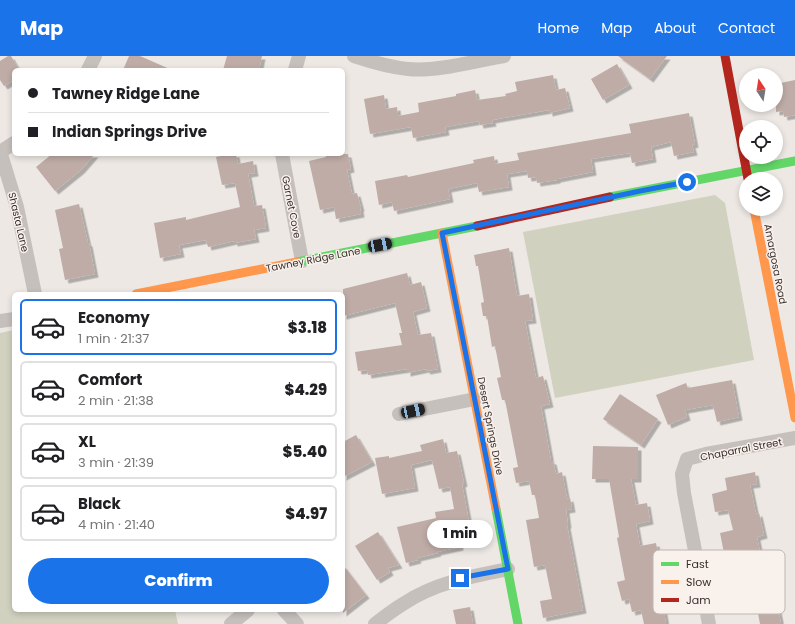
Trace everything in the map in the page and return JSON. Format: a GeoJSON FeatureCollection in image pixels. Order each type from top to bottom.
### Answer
{"type":"FeatureCollection","features":[{"type":"Feature","properties":{"kind":"street"},"geometry":{"type":"LineString","coordinates":[[89,68],[95,56]]}},
{"type":"Feature","properties":{"kind":"street"},"geometry":{"type":"LineString","coordinates":[[295,68],[299,56]]}},
{"type":"Feature","properties":{"kind":"street"},"geometry":{"type":"LineString","coordinates":[[354,56],[378,65],[410,70],[439,68],[504,56]]}},
{"type":"Feature","properties":{"kind":"street"},"geometry":{"type":"LineString","coordinates":[[725,56],[747,172]]}},
{"type":"Feature","properties":{"kind":"street"},"geometry":{"type":"LineString","coordinates":[[0,151],[12,144]]}},
{"type":"Feature","properties":{"kind":"street","name":"Shasta Lane"},"geometry":{"type":"LineString","coordinates":[[0,151],[17,207],[35,292]]}},
{"type":"Feature","properties":{"kind":"street","name":"Garnet Cove"},"geometry":{"type":"LineString","coordinates":[[282,156],[302,261]]}},
{"type":"Feature","properties":{"kind":"street","name":"Tawney Ridge Lane"},"geometry":{"type":"LineString","coordinates":[[758,172],[795,161]]}},
{"type":"Feature","properties":{"kind":"street","name":"Tawney Ridge Lane"},"geometry":{"type":"LineString","coordinates":[[155,292],[192,288],[302,261],[640,191],[739,176]]}},
{"type":"Feature","properties":{"kind":"street","name":"Amargosa Road"},"geometry":{"type":"LineString","coordinates":[[755,216],[795,418]]}},
{"type":"Feature","properties":{"kind":"street","name":"Desert Springs Drive"},"geometry":{"type":"LineString","coordinates":[[442,233],[518,624]]}},
{"type":"Feature","properties":{"kind":"street"},"geometry":{"type":"LineString","coordinates":[[0,321],[12,319]]}},
{"type":"Feature","properties":{"kind":"street"},"geometry":{"type":"LineString","coordinates":[[399,414],[474,399]]}},
{"type":"Feature","properties":{"kind":"street","name":"Chaparral Street"},"geometry":{"type":"LineString","coordinates":[[695,550],[682,474],[687,459],[706,454],[795,438]]}},
{"type":"Feature","properties":{"kind":"street"},"geometry":{"type":"LineString","coordinates":[[375,624],[403,603],[427,591],[460,578],[508,569]]}},
{"type":"Feature","properties":{"kind":"street"},"geometry":{"type":"LineString","coordinates":[[231,624],[246,612]]}},
{"type":"Feature","properties":{"kind":"street"},"geometry":{"type":"LineString","coordinates":[[286,612],[297,624]]}},
{"type":"Feature","properties":{"kind":"street","name":"Chaparral Street"},"geometry":{"type":"LineString","coordinates":[[707,614],[709,624]]}},
{"type":"Feature","properties":{"kind":"green space"},"geometry":{"type":"Polygon","coordinates":[[[715,195],[725,203],[754,360],[555,398],[523,232],[715,195]]]}},
{"type":"Feature","properties":{"kind":"green space"},"geometry":{"type":"Polygon","coordinates":[[[12,330],[12,612],[175,612],[178,624],[0,624],[0,333],[12,330]]]}},
{"type":"Feature","properties":{"kind":"building"},"geometry":{"type":"Polygon","coordinates":[[[8,56],[11,56],[18,68],[12,68],[12,81],[4,86],[0,80],[0,61],[8,56]]]}},
{"type":"Feature","properties":{"kind":"building"},"geometry":{"type":"Polygon","coordinates":[[[129,56],[140,56],[167,68],[124,68],[129,56]]]}},
{"type":"Feature","properties":{"kind":"building"},"geometry":{"type":"Polygon","coordinates":[[[227,56],[262,56],[259,68],[224,68],[227,56]]]}},
{"type":"Feature","properties":{"kind":"building"},"geometry":{"type":"Polygon","coordinates":[[[618,56],[667,56],[650,79],[618,56]]]}},
{"type":"Feature","properties":{"kind":"building"},"geometry":{"type":"Polygon","coordinates":[[[617,64],[629,85],[603,100],[591,79],[617,64]]]}},
{"type":"Feature","properties":{"kind":"building"},"geometry":{"type":"Polygon","coordinates":[[[553,75],[556,90],[565,88],[570,108],[549,113],[549,110],[492,120],[493,123],[480,125],[479,121],[445,127],[446,132],[413,138],[411,127],[370,134],[364,99],[384,95],[386,109],[397,107],[398,116],[419,112],[418,103],[456,96],[456,94],[475,90],[477,100],[506,96],[505,94],[517,91],[515,82],[553,75]]]}},
{"type":"Feature","properties":{"kind":"building"},"geometry":{"type":"Polygon","coordinates":[[[795,80],[795,115],[784,117],[783,83],[795,80]]]}},
{"type":"Feature","properties":{"kind":"building"},"geometry":{"type":"Polygon","coordinates":[[[689,113],[695,144],[692,145],[694,152],[674,156],[671,142],[651,147],[653,159],[632,163],[630,153],[591,159],[593,172],[557,180],[537,183],[536,177],[528,178],[527,171],[507,174],[509,187],[479,192],[477,183],[448,189],[450,199],[394,211],[392,202],[379,205],[375,181],[407,175],[408,177],[474,163],[473,160],[494,156],[495,164],[519,160],[517,153],[631,133],[629,124],[689,113]]]}},
{"type":"Feature","properties":{"kind":"building"},"geometry":{"type":"Polygon","coordinates":[[[345,154],[348,154],[351,169],[347,170],[352,194],[357,193],[361,214],[336,219],[334,207],[320,210],[309,161],[326,157],[345,156],[345,154]]]}},
{"type":"Feature","properties":{"kind":"building"},"geometry":{"type":"Polygon","coordinates":[[[50,156],[93,156],[81,170],[55,191],[36,167],[50,156]]]}},
{"type":"Feature","properties":{"kind":"building"},"geometry":{"type":"Polygon","coordinates":[[[236,156],[238,164],[253,161],[255,173],[248,174],[254,206],[262,205],[266,228],[254,230],[256,239],[234,243],[234,241],[208,247],[206,240],[179,245],[181,254],[160,258],[154,223],[186,217],[186,220],[240,207],[235,183],[222,185],[216,157],[236,156]]]}},
{"type":"Feature","properties":{"kind":"building"},"geometry":{"type":"Polygon","coordinates":[[[79,204],[95,274],[65,280],[59,249],[63,248],[55,210],[79,204]]]}},
{"type":"Feature","properties":{"kind":"building"},"geometry":{"type":"Polygon","coordinates":[[[509,248],[517,296],[529,294],[533,320],[525,321],[536,378],[543,376],[550,404],[541,406],[551,461],[553,461],[556,474],[562,472],[567,499],[570,498],[572,509],[566,510],[567,525],[583,610],[543,618],[540,601],[552,599],[545,565],[534,567],[526,520],[539,518],[535,495],[532,495],[529,481],[516,483],[513,468],[518,467],[505,400],[502,400],[497,378],[501,377],[495,346],[492,347],[487,316],[483,316],[481,303],[484,302],[478,266],[476,266],[474,255],[509,248]]]}},
{"type":"Feature","properties":{"kind":"building"},"geometry":{"type":"Polygon","coordinates":[[[407,273],[410,285],[421,282],[427,308],[413,312],[418,335],[431,333],[438,369],[427,371],[426,369],[407,373],[407,369],[368,375],[367,370],[358,371],[355,352],[402,345],[399,333],[402,333],[395,303],[345,316],[345,292],[343,292],[343,289],[407,273]]]}},
{"type":"Feature","properties":{"kind":"building"},"geometry":{"type":"Polygon","coordinates":[[[732,380],[739,417],[717,422],[713,405],[685,410],[687,417],[668,425],[656,395],[686,383],[688,388],[732,380]]]}},
{"type":"Feature","properties":{"kind":"building"},"geometry":{"type":"Polygon","coordinates":[[[620,394],[658,419],[641,445],[603,419],[620,394]]]}},
{"type":"Feature","properties":{"kind":"building"},"geometry":{"type":"Polygon","coordinates":[[[356,435],[372,462],[345,476],[345,441],[356,435]]]}},
{"type":"Feature","properties":{"kind":"building"},"geometry":{"type":"Polygon","coordinates":[[[443,439],[446,453],[457,451],[464,483],[462,484],[471,533],[458,535],[460,547],[437,552],[438,553],[417,558],[418,560],[406,563],[397,527],[436,518],[435,512],[454,509],[450,487],[439,489],[432,460],[411,465],[415,488],[382,494],[375,458],[389,456],[389,458],[422,451],[420,445],[443,439]]]}},
{"type":"Feature","properties":{"kind":"building"},"geometry":{"type":"Polygon","coordinates":[[[593,446],[638,447],[638,479],[631,479],[636,505],[647,503],[650,521],[636,524],[640,546],[656,543],[657,550],[653,550],[653,614],[664,614],[666,624],[644,624],[641,610],[632,612],[629,599],[622,601],[617,582],[625,580],[617,538],[619,537],[609,479],[592,479],[593,446]]]}},
{"type":"Feature","properties":{"kind":"building"},"geometry":{"type":"Polygon","coordinates":[[[755,472],[757,484],[750,485],[756,514],[759,513],[764,535],[757,537],[759,550],[723,550],[720,533],[733,530],[728,510],[715,512],[712,494],[727,490],[725,478],[755,472]]]}},
{"type":"Feature","properties":{"kind":"building"},"geometry":{"type":"Polygon","coordinates":[[[378,532],[399,565],[388,568],[390,572],[377,580],[355,546],[378,532]]]}},
{"type":"Feature","properties":{"kind":"building"},"geometry":{"type":"Polygon","coordinates":[[[345,568],[366,595],[345,611],[345,568]]]}},
{"type":"Feature","properties":{"kind":"building"},"geometry":{"type":"Polygon","coordinates":[[[470,607],[473,624],[456,624],[453,610],[470,607]]]}},
{"type":"Feature","properties":{"kind":"building"},"geometry":{"type":"Polygon","coordinates":[[[758,614],[779,614],[781,624],[760,624],[758,614]]]}},
{"type":"Feature","properties":{"kind":"traffic: fast"},"geometry":{"type":"LineString","coordinates":[[610,197],[795,161]]}},
{"type":"Feature","properties":{"kind":"traffic: fast"},"geometry":{"type":"LineString","coordinates":[[297,262],[477,226]]}},
{"type":"Feature","properties":{"kind":"traffic: fast"},"geometry":{"type":"LineString","coordinates":[[496,509],[518,624]]}},
{"type":"Feature","properties":{"kind":"traffic: slow"},"geometry":{"type":"LineString","coordinates":[[755,216],[795,418]]}},
{"type":"Feature","properties":{"kind":"traffic: slow"},"geometry":{"type":"LineString","coordinates":[[442,233],[496,509]]}},
{"type":"Feature","properties":{"kind":"traffic: slow"},"geometry":{"type":"LineString","coordinates":[[146,292],[297,262]]}},
{"type":"Feature","properties":{"kind":"traffic: jam"},"geometry":{"type":"LineString","coordinates":[[725,56],[747,172]]}},
{"type":"Feature","properties":{"kind":"traffic: jam"},"geometry":{"type":"LineString","coordinates":[[477,226],[610,197]]}},
{"type":"Feature","properties":{"kind":"route"},"geometry":{"type":"LineString","coordinates":[[460,578],[508,569],[442,233],[687,182]]}}]}
